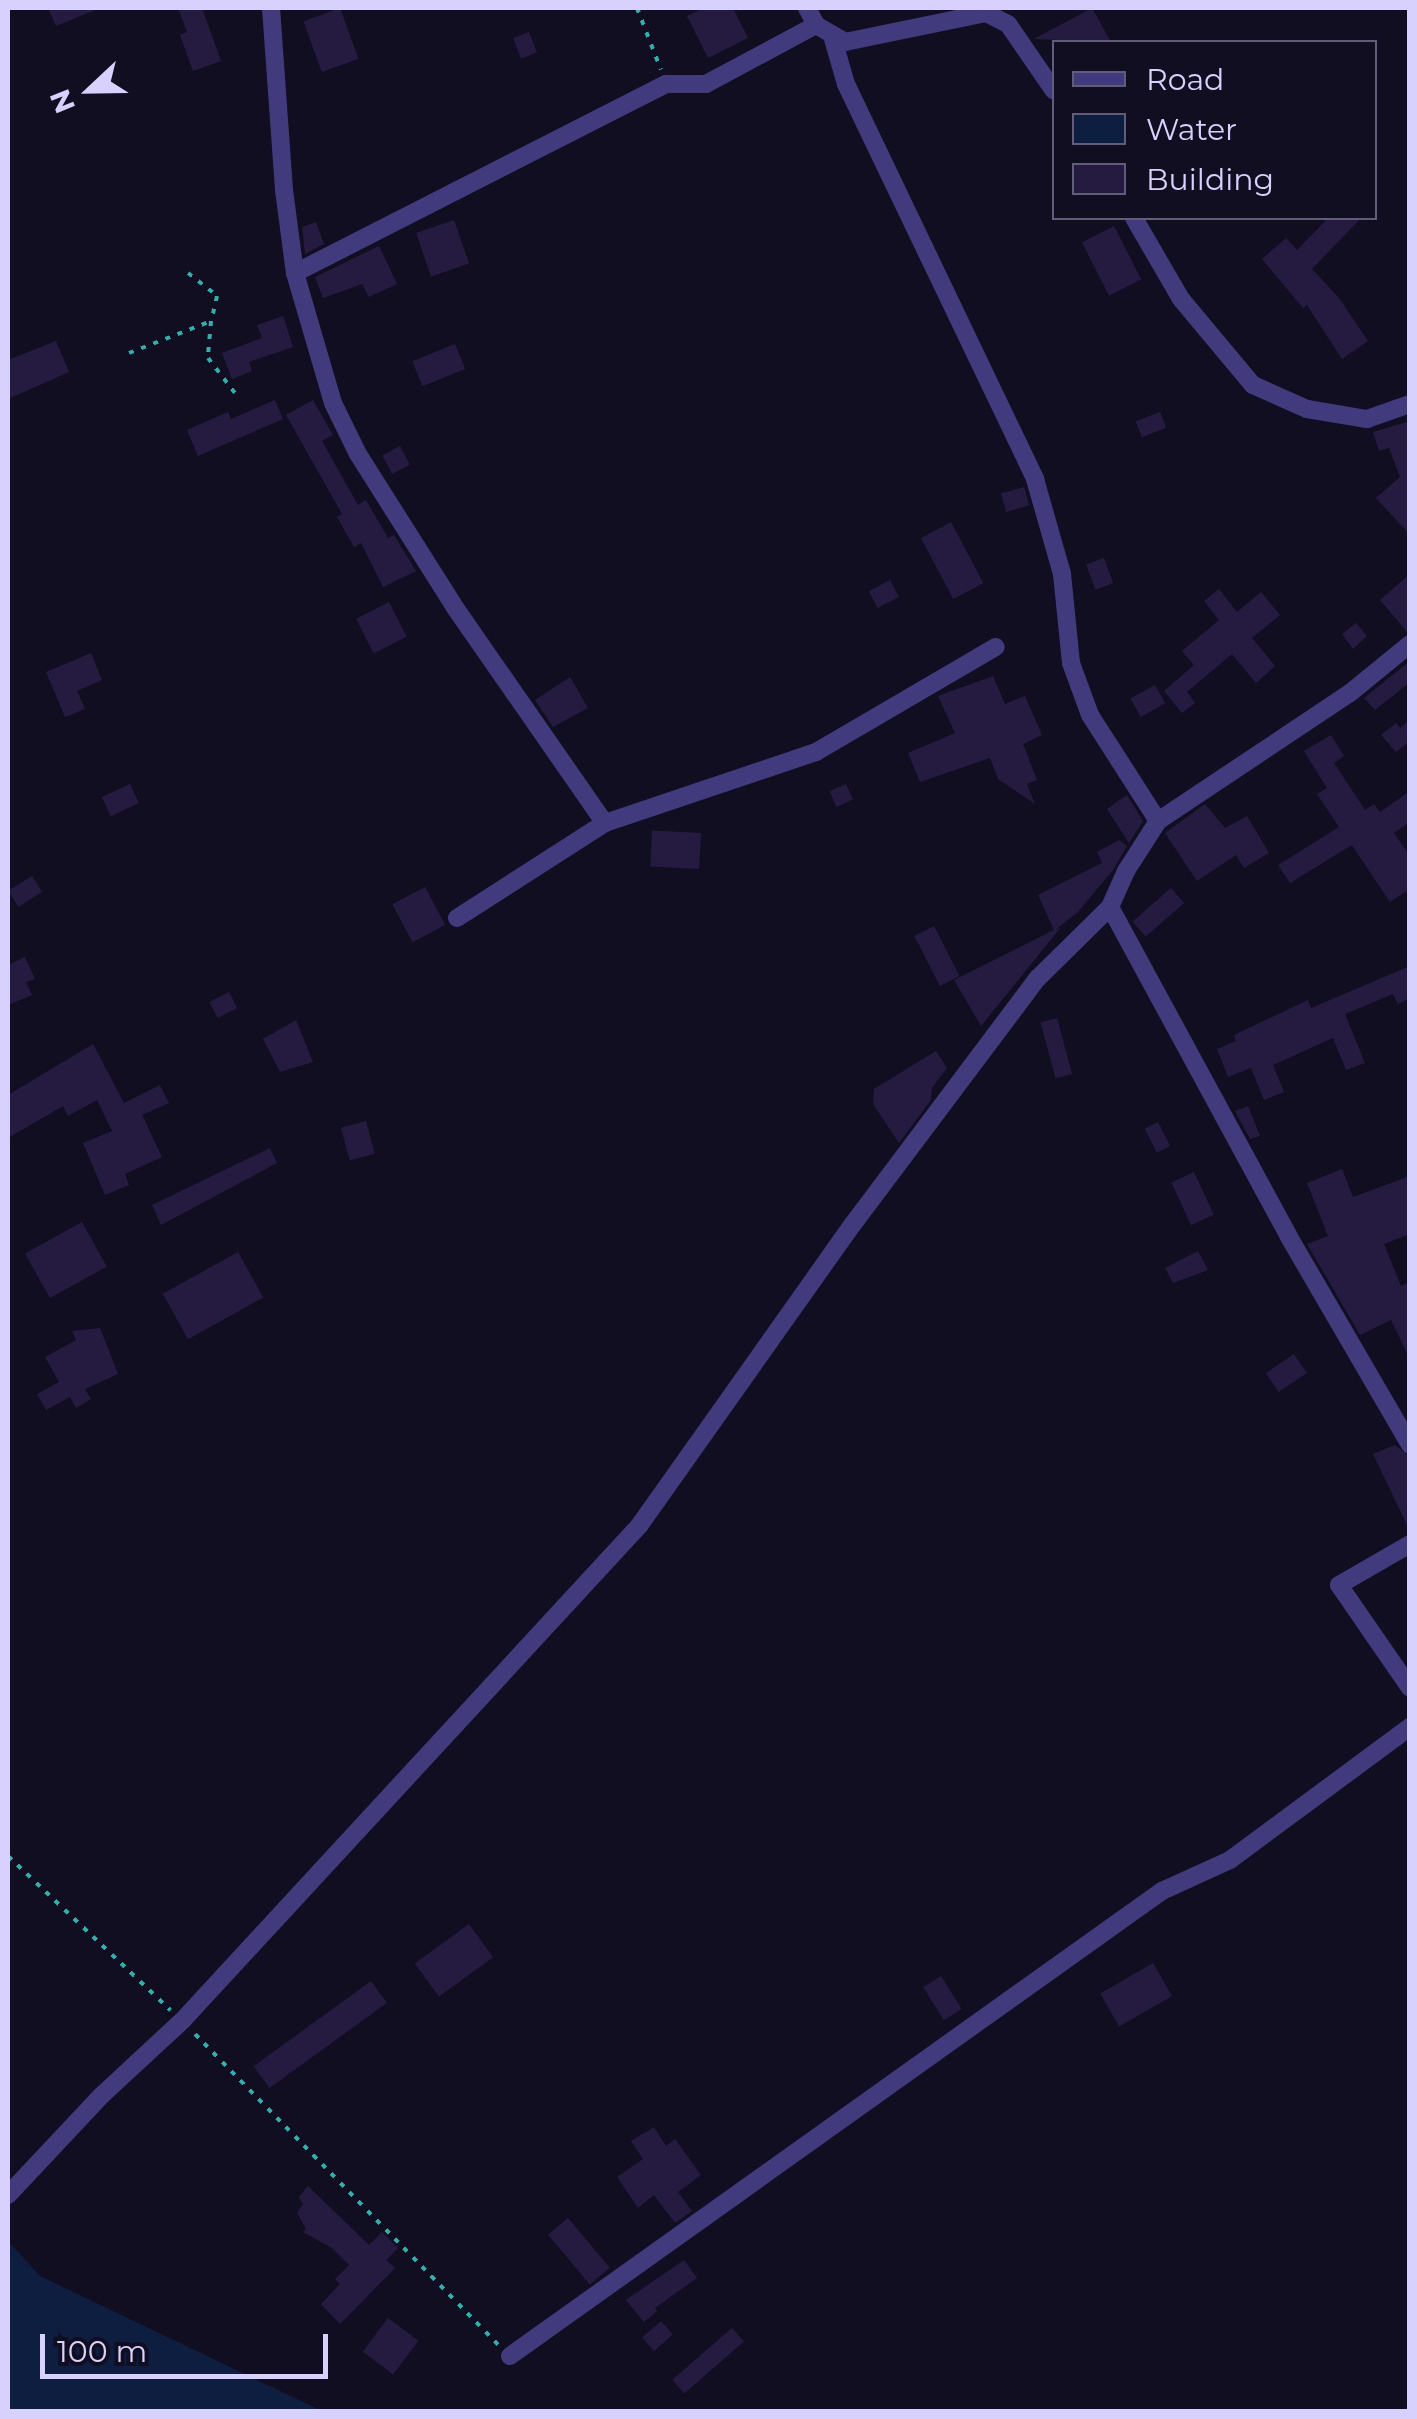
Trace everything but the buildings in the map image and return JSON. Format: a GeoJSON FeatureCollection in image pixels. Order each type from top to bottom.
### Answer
{"type":"FeatureCollection","features":[{"type":"Feature","properties":{"kind":"street"},"geometry":{"type":"LineString","coordinates":[[271,8],[277,43],[284,190],[295,273],[316,356],[358,454],[456,609],[605,823]]}},
{"type":"Feature","properties":{"kind":"street"},"geometry":{"type":"LineString","coordinates":[[807,8],[816,25],[833,39],[844,42],[986,13],[1008,24],[1052,89]]}},
{"type":"Feature","properties":{"kind":"street"},"geometry":{"type":"LineString","coordinates":[[295,273],[666,84],[706,84],[816,25]]}},
{"type":"Feature","properties":{"kind":"street"},"geometry":{"type":"LineString","coordinates":[[833,39],[846,84],[1034,479],[1062,574],[1072,663],[1090,716],[1158,821]]}},
{"type":"Feature","properties":{"kind":"street"},"geometry":{"type":"LineString","coordinates":[[1135,220],[1181,299],[1253,385],[1307,409],[1366,420],[1410,404]]}},
{"type":"Feature","properties":{"kind":"street"},"geometry":{"type":"LineString","coordinates":[[8,2196],[102,2094],[182,2020],[639,1526],[852,1224],[1038,978],[1110,907],[1126,871],[1158,821],[1350,693],[1410,644]]}},
{"type":"Feature","properties":{"kind":"street"},"geometry":{"type":"LineString","coordinates":[[457,918],[605,823],[816,752],[996,647]]}},
{"type":"Feature","properties":{"kind":"street"},"geometry":{"type":"LineString","coordinates":[[1110,907],[1289,1237],[1410,1445]]}},
{"type":"Feature","properties":{"kind":"street"},"geometry":{"type":"LineString","coordinates":[[1410,1544],[1339,1585],[1410,1688]]}},
{"type":"Feature","properties":{"kind":"street"},"geometry":{"type":"LineString","coordinates":[[510,2356],[1162,1891],[1230,1860],[1410,1727]]}},
{"type":"Feature","properties":{"kind":"path"},"geometry":{"type":"LineString","coordinates":[[637,8],[666,84]]}},
{"type":"Feature","properties":{"kind":"path"},"geometry":{"type":"LineString","coordinates":[[188,274],[217,296],[208,358],[235,394]]}},
{"type":"Feature","properties":{"kind":"path"},"geometry":{"type":"LineString","coordinates":[[129,353],[211,321]]}},
{"type":"Feature","properties":{"kind":"path"},"geometry":{"type":"LineString","coordinates":[[8,1856],[182,2020],[510,2356]]}},
{"type":"Feature","properties":{"kind":"water"},"geometry":{"type":"Polygon","coordinates":[[[8,2241],[40,2276],[322,2411],[8,2411],[8,2241]]]}}]}
